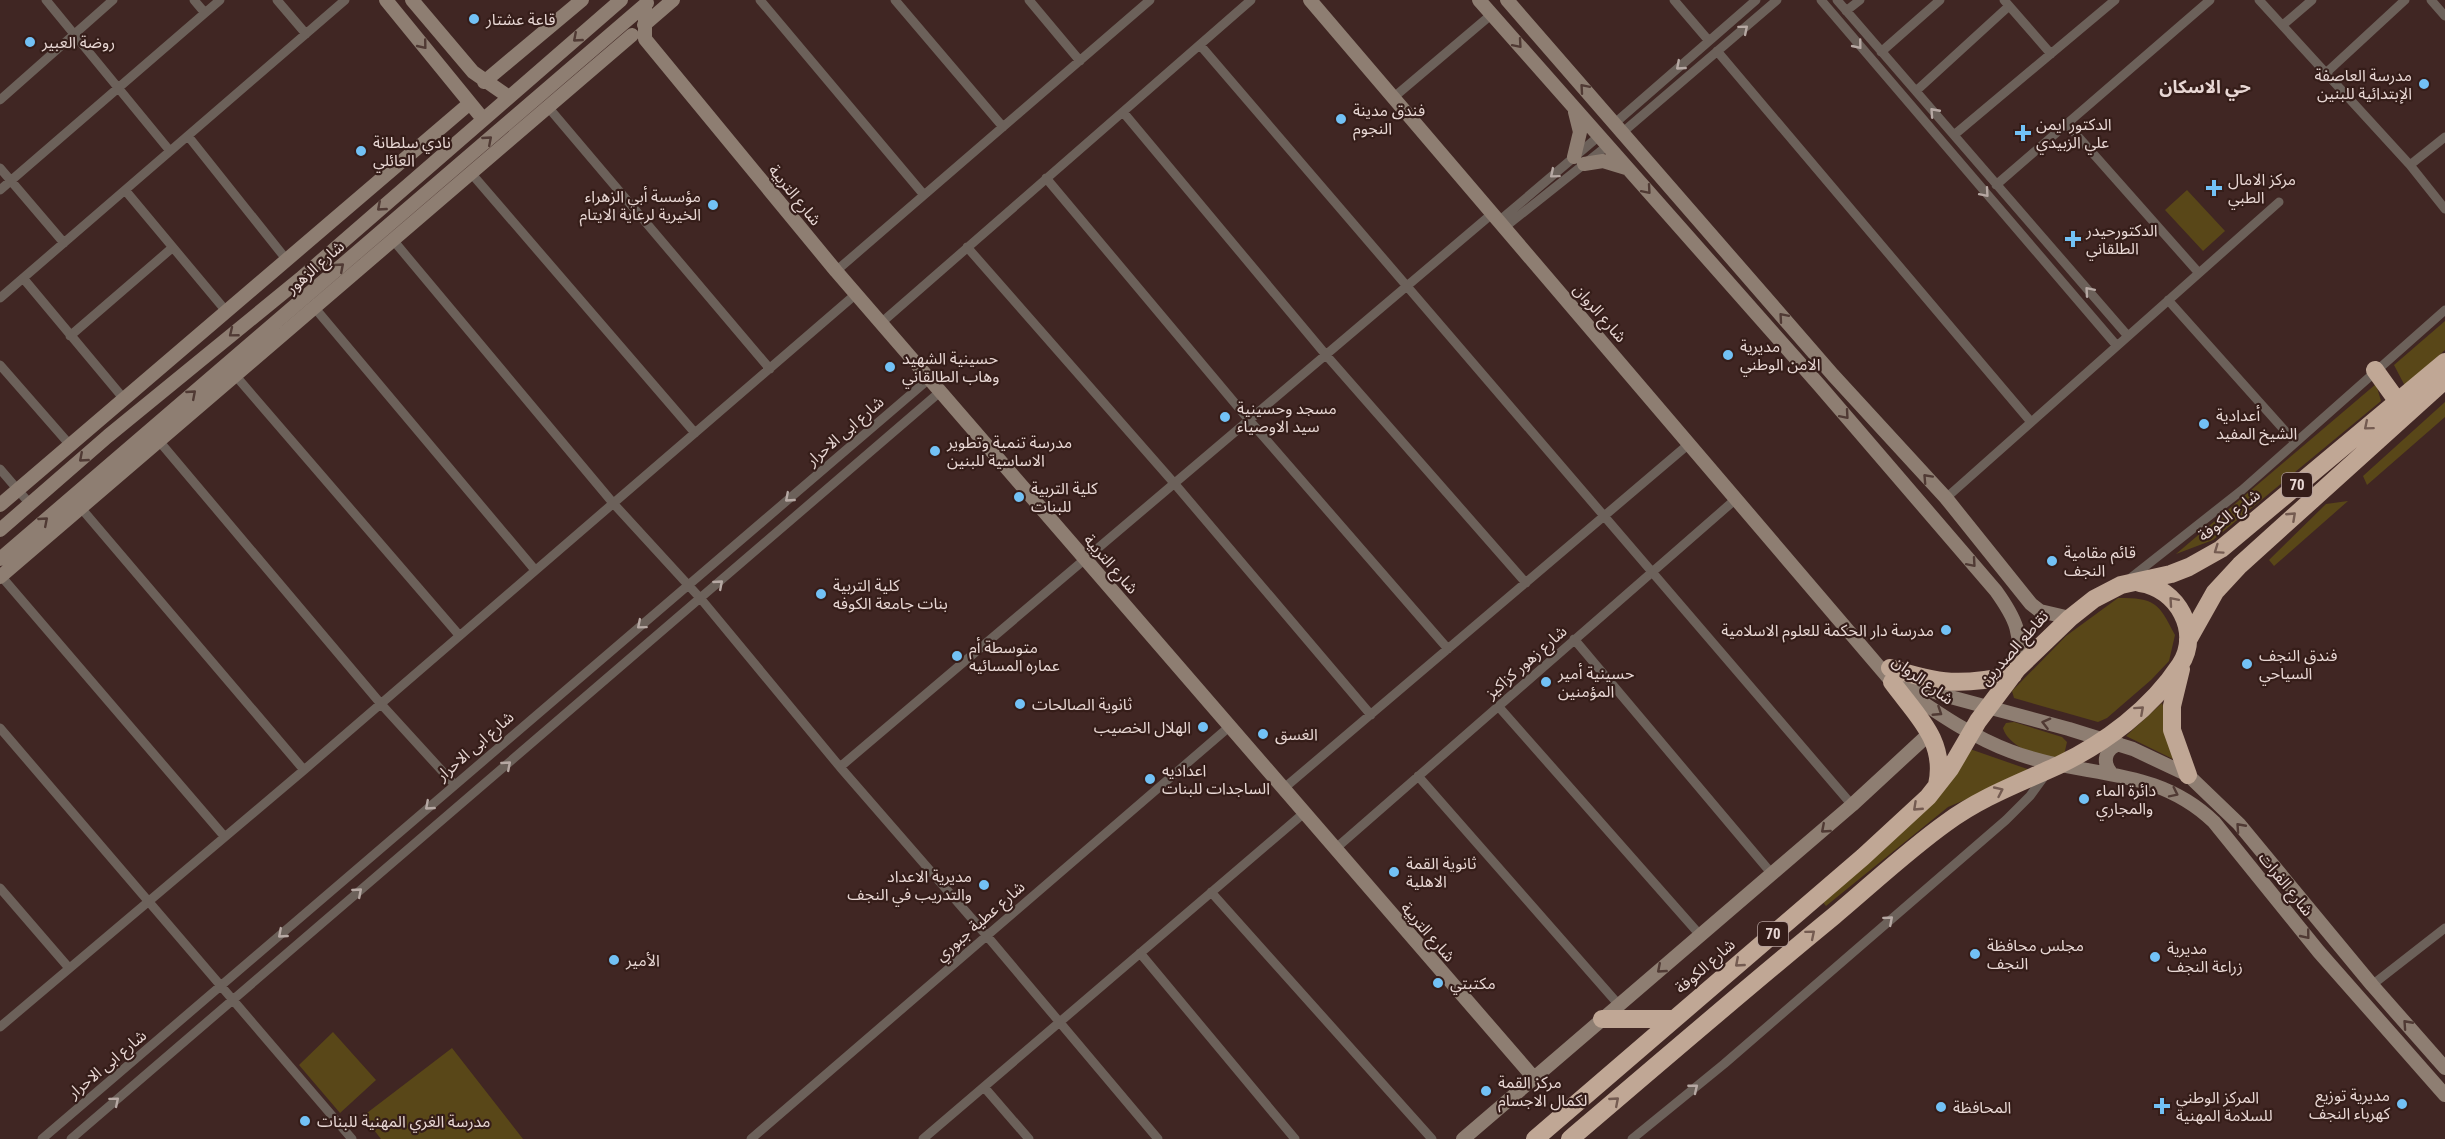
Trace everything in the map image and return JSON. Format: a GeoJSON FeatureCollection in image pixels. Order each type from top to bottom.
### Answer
{"type":"FeatureCollection","features":[{"type":"Feature","properties":{"kind":"highway","name":"شارع الكوفة"},"geometry":{"type":"LineString","coordinates":[[2128,584],[2153,579],[2188,567],[2221,549],[2445,362]]}},
{"type":"Feature","properties":{"kind":"highway"},"geometry":{"type":"LineString","coordinates":[[2375,370],[2398,402]]}},
{"type":"Feature","properties":{"kind":"highway","name":"70"},"geometry":{"type":"LineString","coordinates":[[1570,1139],[1753,982],[1942,825],[1984,798],[2111,742],[2122,726],[2153,698],[2179,666],[2215,592],[2240,565],[2445,380]]}},
{"type":"Feature","properties":{"kind":"highway"},"geometry":{"type":"LineString","coordinates":[[2128,584],[2150,584],[2163,590],[2174,600],[2187,626],[2187,647],[2172,706],[2172,730],[2188,775]]}},
{"type":"Feature","properties":{"kind":"highway","name":"تقاطع الصدرين"},"geometry":{"type":"LineString","coordinates":[[1987,708],[2015,672],[2070,618],[2094,599],[2128,584]]}},
{"type":"Feature","properties":{"kind":"highway"},"geometry":{"type":"LineString","coordinates":[[1891,675],[1960,684],[2015,672]]}},
{"type":"Feature","properties":{"kind":"highway"},"geometry":{"type":"LineString","coordinates":[[1891,675],[1930,733],[1939,755],[1940,769],[1936,788]]}},
{"type":"Feature","properties":{"kind":"highway","name":"شارع الكوفة"},"geometry":{"type":"LineString","coordinates":[[1535,1139],[1863,857],[1936,788],[1950,770],[1987,708]]}},
{"type":"Feature","properties":{"kind":"highway"},"geometry":{"type":"LineString","coordinates":[[1602,1018],[1674,1019]]}},
{"type":"Feature","properties":{"kind":"main road"},"geometry":{"type":"LineString","coordinates":[[386,0],[483,119]]}},
{"type":"Feature","properties":{"kind":"main road"},"geometry":{"type":"LineString","coordinates":[[412,0],[468,67],[484,82],[509,97]]}},
{"type":"Feature","properties":{"kind":"main road"},"geometry":{"type":"LineString","coordinates":[[484,82],[582,0]]}},
{"type":"Feature","properties":{"kind":"main road","name":"شارع الزهور"},"geometry":{"type":"LineString","coordinates":[[0,530],[115,431],[287,289],[621,0]]}},
{"type":"Feature","properties":{"kind":"main road"},"geometry":{"type":"LineString","coordinates":[[1,576],[81,508],[118,467],[159,441],[393,240],[418,209],[471,173],[640,33],[673,0]]}},
{"type":"Feature","properties":{"kind":"main road","name":"شارع الروان"},"geometry":{"type":"LineString","coordinates":[[1310,0],[1863,648],[1891,675],[1970,734],[2053,767]]}},
{"type":"Feature","properties":{"kind":"main road"},"geometry":{"type":"LineString","coordinates":[[1479,0],[1821,386],[2006,605],[2019,632],[2021,642],[2015,672]]}},
{"type":"Feature","properties":{"kind":"main road"},"geometry":{"type":"LineString","coordinates":[[1508,0],[1833,375],[1947,498],[2031,604],[2040,611],[2070,618]]}},
{"type":"Feature","properties":{"kind":"main road"},"geometry":{"type":"LineString","coordinates":[[640,33],[648,3]]}},
{"type":"Feature","properties":{"kind":"main road","name":"شارع الزهور"},"geometry":{"type":"LineString","coordinates":[[0,559],[118,467],[271,327],[418,209],[648,3]]}},
{"type":"Feature","properties":{"kind":"main road"},"geometry":{"type":"LineString","coordinates":[[607,39],[640,33]]}},
{"type":"Feature","properties":{"kind":"main road","name":"شارع التربية"},"geometry":{"type":"LineString","coordinates":[[640,33],[880,323],[1534,1078]]}},
{"type":"Feature","properties":{"kind":"main road"},"geometry":{"type":"LineString","coordinates":[[1538,68],[1554,54]]}},
{"type":"Feature","properties":{"kind":"main road"},"geometry":{"type":"LineString","coordinates":[[0,505],[470,103]]}},
{"type":"Feature","properties":{"kind":"main road"},"geometry":{"type":"LineString","coordinates":[[1573,107],[1580,132],[1579,161],[1603,161],[1629,169]]}},
{"type":"Feature","properties":{"kind":"main road"},"geometry":{"type":"LineString","coordinates":[[387,173],[401,189]]}},
{"type":"Feature","properties":{"kind":"main road"},"geometry":{"type":"LineString","coordinates":[[287,289],[291,298],[300,302]]}},
{"type":"Feature","properties":{"kind":"main road"},"geometry":{"type":"LineString","coordinates":[[258,313],[267,317],[271,327]]}},
{"type":"Feature","properties":{"kind":"main road"},"geometry":{"type":"LineString","coordinates":[[1821,386],[1829,383],[1833,375]]}},
{"type":"Feature","properties":{"kind":"main road"},"geometry":{"type":"LineString","coordinates":[[103,417],[115,431]]}},
{"type":"Feature","properties":{"kind":"main road","name":"شارع الروان"},"geometry":{"type":"LineString","coordinates":[[1891,675],[1987,708],[2111,742]]}},
{"type":"Feature","properties":{"kind":"main road"},"geometry":{"type":"LineString","coordinates":[[1463,1139],[1852,805],[1930,733]]}},
{"type":"Feature","properties":{"kind":"main road"},"geometry":{"type":"LineString","coordinates":[[2111,742],[2106,756],[2107,768],[2111,773]]}},
{"type":"Feature","properties":{"kind":"main road","name":"شارع الفرات"},"geometry":{"type":"LineString","coordinates":[[2111,742],[2188,775],[2239,824],[2372,985],[2445,1068]]}},
{"type":"Feature","properties":{"kind":"main road","name":"شارع الفرات"},"geometry":{"type":"LineString","coordinates":[[2053,767],[2111,773],[2153,784],[2197,805],[2214,822],[2319,952],[2416,1062],[2443,1087]]}},
{"type":"Feature","properties":{"kind":"main road"},"geometry":{"type":"LineString","coordinates":[[2416,1062],[2423,1057],[2428,1047]]}},
{"type":"Feature","properties":{"kind":"street"},"geometry":{"type":"LineString","coordinates":[[46,0],[170,151]]}},
{"type":"Feature","properties":{"kind":"street"},"geometry":{"type":"LineString","coordinates":[[0,100],[113,0]]}},
{"type":"Feature","properties":{"kind":"street"},"geometry":{"type":"LineString","coordinates":[[194,0],[205,13]]}},
{"type":"Feature","properties":{"kind":"street"},"geometry":{"type":"LineString","coordinates":[[0,190],[220,0]]}},
{"type":"Feature","properties":{"kind":"street"},"geometry":{"type":"LineString","coordinates":[[277,0],[306,34]]}},
{"type":"Feature","properties":{"kind":"street"},"geometry":{"type":"LineString","coordinates":[[0,298],[345,0]]}},
{"type":"Feature","properties":{"kind":"street"},"geometry":{"type":"LineString","coordinates":[[760,0],[924,195]]}},
{"type":"Feature","properties":{"kind":"street"},"geometry":{"type":"LineString","coordinates":[[895,0],[1003,127]]}},
{"type":"Feature","properties":{"kind":"street"},"geometry":{"type":"LineString","coordinates":[[1029,0],[1080,61]]}},
{"type":"Feature","properties":{"kind":"street"},"geometry":{"type":"LineString","coordinates":[[836,271],[1150,0]]}},
{"type":"Feature","properties":{"kind":"street"},"geometry":{"type":"LineString","coordinates":[[880,323],[1251,0]]}},
{"type":"Feature","properties":{"kind":"street"},"geometry":{"type":"LineString","coordinates":[[1674,0],[1709,41]]}},
{"type":"Feature","properties":{"kind":"street"},"geometry":{"type":"LineString","coordinates":[[1619,127],[1709,41],[1757,0],[1766,10]]}},
{"type":"Feature","properties":{"kind":"street"},"geometry":{"type":"LineString","coordinates":[[1619,127],[1718,51],[1777,0]]}},
{"type":"Feature","properties":{"kind":"street"},"geometry":{"type":"LineString","coordinates":[[1821,0],[2117,346]]}},
{"type":"Feature","properties":{"kind":"street"},"geometry":{"type":"LineString","coordinates":[[1837,0],[2127,335]]}},
{"type":"Feature","properties":{"kind":"street"},"geometry":{"type":"LineString","coordinates":[[1846,11],[1860,0]]}},
{"type":"Feature","properties":{"kind":"street"},"geometry":{"type":"LineString","coordinates":[[1881,52],[1940,0]]}},
{"type":"Feature","properties":{"kind":"street"},"geometry":{"type":"LineString","coordinates":[[1996,185],[2210,0]]}},
{"type":"Feature","properties":{"kind":"street"},"geometry":{"type":"LineString","coordinates":[[2259,0],[2410,165],[2445,209]]}},
{"type":"Feature","properties":{"kind":"street"},"geometry":{"type":"LineString","coordinates":[[2283,25],[2312,0]]}},
{"type":"Feature","properties":{"kind":"street"},"geometry":{"type":"LineString","coordinates":[[2327,72],[2405,0]]}},
{"type":"Feature","properties":{"kind":"street"},"geometry":{"type":"LineString","coordinates":[[2431,0],[2445,16]]}},
{"type":"Feature","properties":{"kind":"street"},"geometry":{"type":"LineString","coordinates":[[1954,135],[2109,2]]}},
{"type":"Feature","properties":{"kind":"street"},"geometry":{"type":"LineString","coordinates":[[1916,91],[2007,3],[2051,54]]}},
{"type":"Feature","properties":{"kind":"street"},"geometry":{"type":"LineString","coordinates":[[1394,97],[1492,14]]}},
{"type":"Feature","properties":{"kind":"street"},"geometry":{"type":"LineString","coordinates":[[1200,45],[1852,805]]}},
{"type":"Feature","properties":{"kind":"street"},"geometry":{"type":"LineString","coordinates":[[1718,51],[2031,422]]}},
{"type":"Feature","properties":{"kind":"street"},"geometry":{"type":"LineString","coordinates":[[548,107],[770,369]]}},
{"type":"Feature","properties":{"kind":"street"},"geometry":{"type":"LineString","coordinates":[[1123,112],[1326,355],[1526,583]]}},
{"type":"Feature","properties":{"kind":"street"},"geometry":{"type":"LineString","coordinates":[[2066,123],[2198,272]]}},
{"type":"Feature","properties":{"kind":"street"},"geometry":{"type":"LineString","coordinates":[[188,136],[286,259]]}},
{"type":"Feature","properties":{"kind":"street"},"geometry":{"type":"LineString","coordinates":[[2410,165],[2445,137]]}},
{"type":"Feature","properties":{"kind":"street"},"geometry":{"type":"LineString","coordinates":[[840,767],[1407,286],[1579,161],[1603,141]]}},
{"type":"Feature","properties":{"kind":"street"},"geometry":{"type":"LineString","coordinates":[[0,168],[64,243]]}},
{"type":"Feature","properties":{"kind":"street"},"geometry":{"type":"LineString","coordinates":[[471,173],[695,433]]}},
{"type":"Feature","properties":{"kind":"street"},"geometry":{"type":"LineString","coordinates":[[1046,178],[1249,420],[1448,649]]}},
{"type":"Feature","properties":{"kind":"street"},"geometry":{"type":"LineString","coordinates":[[125,190],[226,311]]}},
{"type":"Feature","properties":{"kind":"street"},"geometry":{"type":"LineString","coordinates":[[1947,498],[2127,335],[2279,202]]}},
{"type":"Feature","properties":{"kind":"street"},"geometry":{"type":"LineString","coordinates":[[393,240],[613,504],[701,599],[840,767],[987,936],[1158,1139]]}},
{"type":"Feature","properties":{"kind":"street"},"geometry":{"type":"LineString","coordinates":[[967,247],[1174,483],[1371,715]]}},
{"type":"Feature","properties":{"kind":"street"},"geometry":{"type":"LineString","coordinates":[[70,336],[172,248]]}},
{"type":"Feature","properties":{"kind":"street"},"geometry":{"type":"LineString","coordinates":[[23,278],[124,399]]}},
{"type":"Feature","properties":{"kind":"street"},"geometry":{"type":"LineString","coordinates":[[0,1027],[304,770],[856,294]]}},
{"type":"Feature","properties":{"kind":"street"},"geometry":{"type":"LineString","coordinates":[[2168,300],[2295,442]]}},
{"type":"Feature","properties":{"kind":"street"},"geometry":{"type":"LineString","coordinates":[[314,308],[535,570]]}},
{"type":"Feature","properties":{"kind":"street"},"geometry":{"type":"LineString","coordinates":[[2128,584],[2242,490],[2445,309]]}},
{"type":"Feature","properties":{"kind":"street"},"geometry":{"type":"LineString","coordinates":[[0,365],[70,445]]}},
{"type":"Feature","properties":{"kind":"street"},"geometry":{"type":"LineString","coordinates":[[235,375],[459,635]]}},
{"type":"Feature","properties":{"kind":"street","name":"شارع ابی الاحرار"},"geometry":{"type":"LineString","coordinates":[[42,1139],[930,378]]}},
{"type":"Feature","properties":{"kind":"street","name":"شارع ابی الاحرار"},"geometry":{"type":"LineString","coordinates":[[71,1139],[941,391]]}},
{"type":"Feature","properties":{"kind":"street"},"geometry":{"type":"LineString","coordinates":[[159,441],[381,704],[454,784]]}},
{"type":"Feature","properties":{"kind":"street"},"geometry":{"type":"LineString","coordinates":[[1283,789],[1690,443]]}},
{"type":"Feature","properties":{"kind":"street"},"geometry":{"type":"LineString","coordinates":[[0,470],[30,504]]}},
{"type":"Feature","properties":{"kind":"street","name":"شارع زهور كزاكيز"},"geometry":{"type":"LineString","coordinates":[[1335,849],[1737,498]]}},
{"type":"Feature","properties":{"kind":"street"},"geometry":{"type":"LineString","coordinates":[[81,508],[304,770]]}},
{"type":"Feature","properties":{"kind":"street"},"geometry":{"type":"LineString","coordinates":[[1,576],[224,836]]}},
{"type":"Feature","properties":{"kind":"street"},"geometry":{"type":"LineString","coordinates":[[1574,639],[1772,874]]}},
{"type":"Feature","properties":{"kind":"street"},"geometry":{"type":"LineString","coordinates":[[1498,706],[1700,935]]}},
{"type":"Feature","properties":{"kind":"street","name":"شارع عطية جبوري"},"geometry":{"type":"LineString","coordinates":[[751,1139],[762,1135],[987,936],[1229,727]]}},
{"type":"Feature","properties":{"kind":"street"},"geometry":{"type":"LineString","coordinates":[[0,728],[352,1139]]}},
{"type":"Feature","properties":{"kind":"street"},"geometry":{"type":"LineString","coordinates":[[1632,1139],[1724,1064],[2006,820],[2030,796],[2053,767]]}},
{"type":"Feature","properties":{"kind":"street"},"geometry":{"type":"LineString","coordinates":[[1418,776],[1619,1005]]}},
{"type":"Feature","properties":{"kind":"street"},"geometry":{"type":"LineString","coordinates":[[923,1139],[1304,813]]}},
{"type":"Feature","properties":{"kind":"street"},"geometry":{"type":"LineString","coordinates":[[0,888],[69,968]]}},
{"type":"Feature","properties":{"kind":"street"},"geometry":{"type":"LineString","coordinates":[[1211,892],[1432,1139]]}},
{"type":"Feature","properties":{"kind":"street"},"geometry":{"type":"LineString","coordinates":[[2372,985],[2445,928]]}},
{"type":"Feature","properties":{"kind":"street"},"geometry":{"type":"LineString","coordinates":[[1140,953],[1295,1139]]}},
{"type":"Feature","properties":{"kind":"street"},"geometry":{"type":"LineString","coordinates":[[984,1087],[1029,1139]]}},
{"type":"Feature","properties":{"kind":"shaded area"},"geometry":{"type":"Polygon","coordinates":[[[2187,190],[2225,231],[2203,251],[2165,210],[2187,190]]]}},
{"type":"Feature","properties":{"kind":"shaded area"},"geometry":{"type":"Polygon","coordinates":[[[2445,321],[2445,350],[2405,386],[2394,365],[2445,321]]]}},
{"type":"Feature","properties":{"kind":"shaded area"},"geometry":{"type":"Polygon","coordinates":[[[2376,384],[2381,401],[2213,540],[2176,554],[2376,384]]]}},
{"type":"Feature","properties":{"kind":"shaded area"},"geometry":{"type":"Polygon","coordinates":[[[2445,402],[2445,417],[2367,485],[2363,476],[2445,402]]]}},
{"type":"Feature","properties":{"kind":"shaded area"},"geometry":{"type":"Polygon","coordinates":[[[2348,501],[2274,566],[2269,560],[2326,504],[2348,501]]]}},
{"type":"Feature","properties":{"kind":"shaded area"},"geometry":{"type":"Polygon","coordinates":[[[2118,598],[2140,599],[2154,604],[2164,615],[2175,635],[2169,661],[2151,680],[2107,718],[2098,722],[2014,698],[2012,691],[2066,636],[2118,598]]]}},
{"type":"Feature","properties":{"kind":"shaded area"},"geometry":{"type":"Polygon","coordinates":[[[2162,703],[2179,762],[2126,736],[2162,703]]]}},
{"type":"Feature","properties":{"kind":"shaded area"},"geometry":{"type":"Polygon","coordinates":[[[2014,722],[2062,737],[2067,742],[2064,755],[2048,757],[2020,747],[2006,735],[2003,728],[2006,723],[2014,722]]]}},
{"type":"Feature","properties":{"kind":"shaded area"},"geometry":{"type":"Polygon","coordinates":[[[1967,748],[2033,771],[1948,807],[1826,906],[1820,899],[1967,748]]]}},
{"type":"Feature","properties":{"kind":"shaded area"},"geometry":{"type":"Polygon","coordinates":[[[333,1032],[376,1080],[340,1113],[299,1065],[333,1032]]]}},
{"type":"Feature","properties":{"kind":"shaded area"},"geometry":{"type":"Polygon","coordinates":[[[452,1048],[523,1139],[381,1139],[363,1116],[452,1048]]]}},
{"type":"Feature","properties":{"kind":"place","name":"قاعة عشتار"},"geometry":{"type":"Point","coordinates":[474,19]}},
{"type":"Feature","properties":{"kind":"place","name":"روضة العبير"},"geometry":{"type":"Point","coordinates":[30,42]}},
{"type":"Feature","properties":{"kind":"place","name":"مدرسة العاصفة الإبتدائية للبنين"},"geometry":{"type":"Point","coordinates":[2424,84]}},
{"type":"Feature","properties":{"kind":"place","name":"فندق مدينة النجوم"},"geometry":{"type":"Point","coordinates":[1341,119]}},
{"type":"Feature","properties":{"kind":"place","name":"الدكتور ايمن علي الزبيدي"},"geometry":{"type":"Point","coordinates":[2023,133]}},
{"type":"Feature","properties":{"kind":"place","name":"نادي سلطانة العائلي"},"geometry":{"type":"Point","coordinates":[361,151]}},
{"type":"Feature","properties":{"kind":"place","name":"مركز الامال الطبي"},"geometry":{"type":"Point","coordinates":[2214,188]}},
{"type":"Feature","properties":{"kind":"place","name":"مؤسسة أبي الزهراء الخيرية لرعاية الايتام"},"geometry":{"type":"Point","coordinates":[713,205]}},
{"type":"Feature","properties":{"kind":"place","name":"الدكتورحيدر الطلقاني"},"geometry":{"type":"Point","coordinates":[2073,239]}},
{"type":"Feature","properties":{"kind":"place","name":"مديرية الامن الوطني"},"geometry":{"type":"Point","coordinates":[1728,355]}},
{"type":"Feature","properties":{"kind":"place","name":"حسينية الشهيد وهاب الطالقاني"},"geometry":{"type":"Point","coordinates":[890,367]}},
{"type":"Feature","properties":{"kind":"place","name":"مسجد وحسينية سيد الاوصياء"},"geometry":{"type":"Point","coordinates":[1225,417]}},
{"type":"Feature","properties":{"kind":"place","name":"أعدادية الشيخ المفيد"},"geometry":{"type":"Point","coordinates":[2204,424]}},
{"type":"Feature","properties":{"kind":"place","name":"مدرسة تنمية وتطوير الاساسية للبنين"},"geometry":{"type":"Point","coordinates":[935,451]}},
{"type":"Feature","properties":{"kind":"place","name":"كلية التربية للبنات"},"geometry":{"type":"Point","coordinates":[1019,497]}},
{"type":"Feature","properties":{"kind":"place","name":"قائم مقامية النجف"},"geometry":{"type":"Point","coordinates":[2052,561]}},
{"type":"Feature","properties":{"kind":"place","name":"كلية التربية بنات جامعة الكوفه"},"geometry":{"type":"Point","coordinates":[821,594]}},
{"type":"Feature","properties":{"kind":"place","name":"مدرسة دار الحكمة للعلوم الاسلامية"},"geometry":{"type":"Point","coordinates":[1946,630]}},
{"type":"Feature","properties":{"kind":"place","name":"متوسطة أم عماره المسائيه"},"geometry":{"type":"Point","coordinates":[957,656]}},
{"type":"Feature","properties":{"kind":"place","name":"فندق النجف السياحي"},"geometry":{"type":"Point","coordinates":[2247,664]}},
{"type":"Feature","properties":{"kind":"place","name":"حسينية أمير المؤمنين"},"geometry":{"type":"Point","coordinates":[1546,682]}},
{"type":"Feature","properties":{"kind":"place","name":"ثانوية الصالحات"},"geometry":{"type":"Point","coordinates":[1020,704]}},
{"type":"Feature","properties":{"kind":"place","name":"الهلال الخصيب"},"geometry":{"type":"Point","coordinates":[1203,727]}},
{"type":"Feature","properties":{"kind":"place","name":"الغسق"},"geometry":{"type":"Point","coordinates":[1263,734]}},
{"type":"Feature","properties":{"kind":"place","name":"اعداديه الساجدات للبنات"},"geometry":{"type":"Point","coordinates":[1150,779]}},
{"type":"Feature","properties":{"kind":"place","name":"دائرة الماء والمجاري"},"geometry":{"type":"Point","coordinates":[2084,799]}},
{"type":"Feature","properties":{"kind":"place","name":"ثانوية القمة الاهلية"},"geometry":{"type":"Point","coordinates":[1394,872]}},
{"type":"Feature","properties":{"kind":"place","name":"مديرية الاعداد والتدريب في النجف"},"geometry":{"type":"Point","coordinates":[984,885]}},
{"type":"Feature","properties":{"kind":"place","name":"مجلس محافظة النجف"},"geometry":{"type":"Point","coordinates":[1975,954]}},
{"type":"Feature","properties":{"kind":"place","name":"مديرية زراعة النجف"},"geometry":{"type":"Point","coordinates":[2155,957]}},
{"type":"Feature","properties":{"kind":"place","name":"الأمير"},"geometry":{"type":"Point","coordinates":[614,960]}},
{"type":"Feature","properties":{"kind":"place","name":"مكتبتي"},"geometry":{"type":"Point","coordinates":[1438,983]}},
{"type":"Feature","properties":{"kind":"place","name":"مركز القمة لكمال الاجسام"},"geometry":{"type":"Point","coordinates":[1486,1091]}},
{"type":"Feature","properties":{"kind":"place","name":"مديرية توزيع كهرباء النجف"},"geometry":{"type":"Point","coordinates":[2402,1104]}},
{"type":"Feature","properties":{"kind":"place","name":"المركز الوطني للسلامة المهنية"},"geometry":{"type":"Point","coordinates":[2162,1106]}},
{"type":"Feature","properties":{"kind":"place","name":"المحافظة"},"geometry":{"type":"Point","coordinates":[1941,1107]}},
{"type":"Feature","properties":{"kind":"place","name":"مدرسة الغري المهنية للبنات"},"geometry":{"type":"Point","coordinates":[305,1121]}},
{"type":"Feature","properties":{"kind":"district","name":"حي الاسكان"},"geometry":{"type":"Point","coordinates":[2205,86]}}]}
